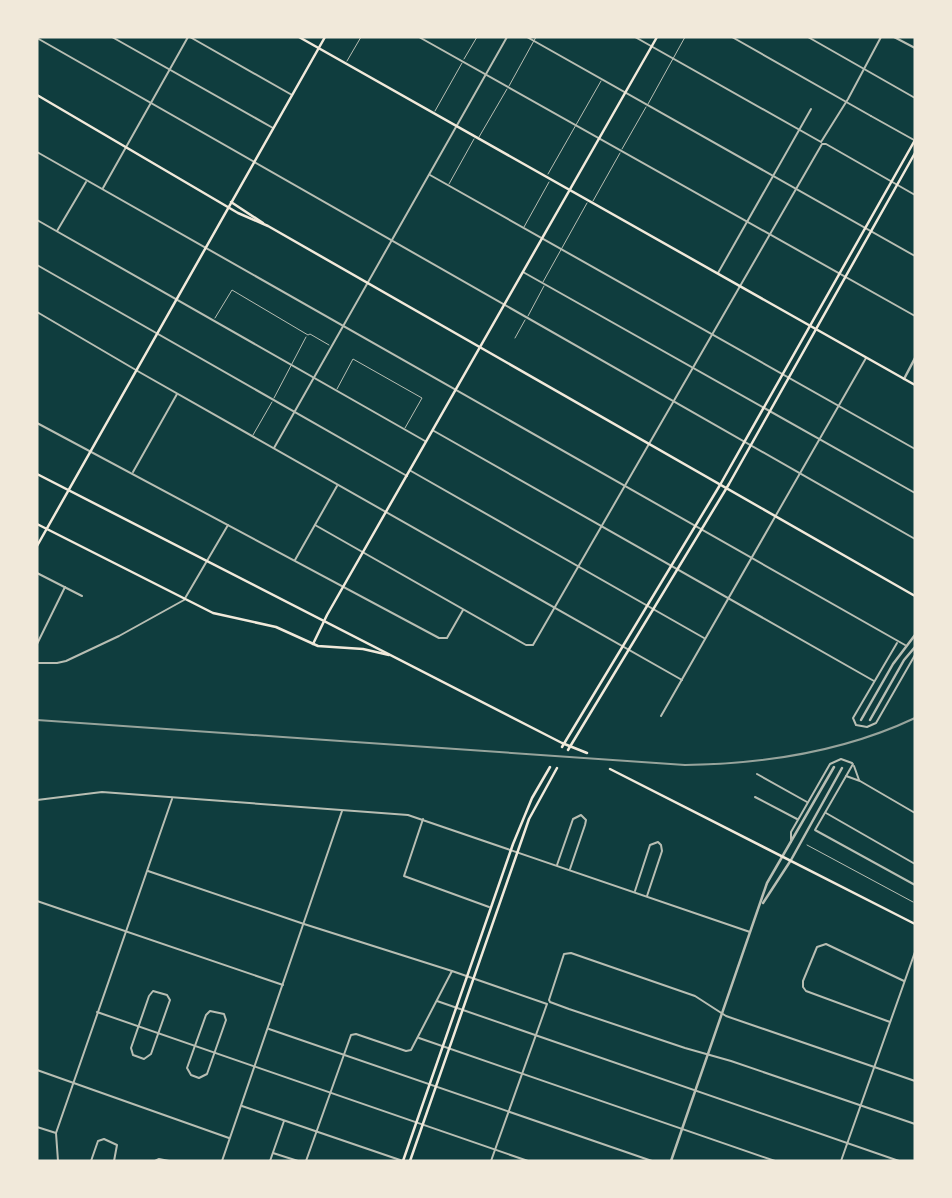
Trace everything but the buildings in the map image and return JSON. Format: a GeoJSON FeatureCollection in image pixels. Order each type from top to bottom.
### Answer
{"type":"FeatureCollection","features":[{"type":"Feature","properties":{"kind":"main road"},"geometry":{"type":"LineString","coordinates":[[299,37],[915,385]]}},
{"type":"Feature","properties":{"kind":"main road"},"geometry":{"type":"LineString","coordinates":[[37,546],[325,37]]}},
{"type":"Feature","properties":{"kind":"main road"},"geometry":{"type":"LineString","coordinates":[[313,644],[362,552],[657,37]]}},
{"type":"Feature","properties":{"kind":"main road"},"geometry":{"type":"LineString","coordinates":[[37,95],[228,207],[268,226]]}},
{"type":"Feature","properties":{"kind":"main road"},"geometry":{"type":"LineString","coordinates":[[563,746],[720,485],[915,141]]}},
{"type":"Feature","properties":{"kind":"main road"},"geometry":{"type":"LineString","coordinates":[[569,748],[726,489],[915,153]]}},
{"type":"Feature","properties":{"kind":"main road"},"geometry":{"type":"LineString","coordinates":[[231,202],[268,226],[915,596]]}},
{"type":"Feature","properties":{"kind":"main road"},"geometry":{"type":"LineString","coordinates":[[37,474],[396,657],[563,746],[587,753]]}},
{"type":"Feature","properties":{"kind":"main road"},"geometry":{"type":"LineString","coordinates":[[37,524],[213,613],[276,627],[328,648],[371,650],[396,657]]}},
{"type":"Feature","properties":{"kind":"main road"},"geometry":{"type":"LineString","coordinates":[[403,1161],[511,850],[532,798],[550,767]]}},
{"type":"Feature","properties":{"kind":"main road"},"geometry":{"type":"LineString","coordinates":[[410,1161],[529,819],[557,768]]}},
{"type":"Feature","properties":{"kind":"main road"},"geometry":{"type":"LineString","coordinates":[[613,769],[915,924]]}},
{"type":"Feature","properties":{"kind":"street"},"geometry":{"type":"LineString","coordinates":[[112,37],[274,128]]}},
{"type":"Feature","properties":{"kind":"street"},"geometry":{"type":"LineString","coordinates":[[102,189],[189,37],[293,96]]}},
{"type":"Feature","properties":{"kind":"street"},"geometry":{"type":"LineString","coordinates":[[419,37],[915,316]]}},
{"type":"Feature","properties":{"kind":"street"},"geometry":{"type":"LineString","coordinates":[[273,449],[507,37]]}},
{"type":"Feature","properties":{"kind":"street"},"geometry":{"type":"LineString","coordinates":[[527,37],[535,38],[602,79],[915,256]]}},
{"type":"Feature","properties":{"kind":"street"},"geometry":{"type":"LineString","coordinates":[[635,37],[915,195]]}},
{"type":"Feature","properties":{"kind":"street"},"geometry":{"type":"LineString","coordinates":[[732,37],[915,141]]}},
{"type":"Feature","properties":{"kind":"street"},"geometry":{"type":"LineString","coordinates":[[808,37],[915,98]]}},
{"type":"Feature","properties":{"kind":"street"},"geometry":{"type":"LineString","coordinates":[[315,525],[531,646],[770,235],[881,37]]}},
{"type":"Feature","properties":{"kind":"street"},"geometry":{"type":"LineString","coordinates":[[894,37],[915,48]]}},
{"type":"Feature","properties":{"kind":"street"},"geometry":{"type":"LineString","coordinates":[[37,38],[915,539]]}},
{"type":"Feature","properties":{"kind":"street"},"geometry":{"type":"LineString","coordinates":[[718,274],[811,109]]}},
{"type":"Feature","properties":{"kind":"street"},"geometry":{"type":"LineString","coordinates":[[37,152],[906,646]]}},
{"type":"Feature","properties":{"kind":"street"},"geometry":{"type":"LineString","coordinates":[[430,174],[915,449]]}},
{"type":"Feature","properties":{"kind":"street"},"geometry":{"type":"LineString","coordinates":[[57,232],[87,181]]}},
{"type":"Feature","properties":{"kind":"street"},"geometry":{"type":"LineString","coordinates":[[37,220],[426,441]]}},
{"type":"Feature","properties":{"kind":"street"},"geometry":{"type":"LineString","coordinates":[[37,265],[407,476]]}},
{"type":"Feature","properties":{"kind":"street"},"geometry":{"type":"LineString","coordinates":[[523,272],[915,493]]}},
{"type":"Feature","properties":{"kind":"street"},"geometry":{"type":"LineString","coordinates":[[37,312],[682,680]]}},
{"type":"Feature","properties":{"kind":"street"},"geometry":{"type":"LineString","coordinates":[[661,716],[866,357]]}},
{"type":"Feature","properties":{"kind":"street"},"geometry":{"type":"LineString","coordinates":[[904,379],[915,358]]}},
{"type":"Feature","properties":{"kind":"street"},"geometry":{"type":"LineString","coordinates":[[133,472],[178,394]]}},
{"type":"Feature","properties":{"kind":"street"},"geometry":{"type":"LineString","coordinates":[[37,423],[439,638],[447,638],[463,609]]}},
{"type":"Feature","properties":{"kind":"street"},"geometry":{"type":"LineString","coordinates":[[433,430],[874,681]]}},
{"type":"Feature","properties":{"kind":"street"},"geometry":{"type":"LineString","coordinates":[[410,471],[705,639]]}},
{"type":"Feature","properties":{"kind":"street"},"geometry":{"type":"LineString","coordinates":[[295,560],[338,485]]}},
{"type":"Feature","properties":{"kind":"street"},"geometry":{"type":"LineString","coordinates":[[37,663],[66,661],[119,636],[184,600],[228,525]]}},
{"type":"Feature","properties":{"kind":"street"},"geometry":{"type":"LineString","coordinates":[[37,573],[82,596]]}},
{"type":"Feature","properties":{"kind":"street"},"geometry":{"type":"LineString","coordinates":[[37,644],[65,587]]}},
{"type":"Feature","properties":{"kind":"street"},"geometry":{"type":"LineString","coordinates":[[861,720],[915,635]]}},
{"type":"Feature","properties":{"kind":"street"},"geometry":{"type":"LineString","coordinates":[[897,643],[853,718],[853,722],[862,727],[876,723],[915,647]]}},
{"type":"Feature","properties":{"kind":"street"},"geometry":{"type":"LineString","coordinates":[[870,720],[899,669],[914,653]]}},
{"type":"Feature","properties":{"kind":"street"},"geometry":{"type":"LineString","coordinates":[[791,843],[789,835],[830,764],[841,759],[853,764],[860,781]]}},
{"type":"Feature","properties":{"kind":"street"},"geometry":{"type":"LineString","coordinates":[[853,764],[815,830],[915,885]]}},
{"type":"Feature","properties":{"kind":"street"},"geometry":{"type":"LineString","coordinates":[[671,1161],[767,883],[834,767]]}},
{"type":"Feature","properties":{"kind":"street"},"geometry":{"type":"LineString","coordinates":[[760,905],[791,860],[842,768]]}},
{"type":"Feature","properties":{"kind":"street"},"geometry":{"type":"LineString","coordinates":[[757,774],[807,803]]}},
{"type":"Feature","properties":{"kind":"street"},"geometry":{"type":"LineString","coordinates":[[846,776],[860,781],[915,813]]}},
{"type":"Feature","properties":{"kind":"street"},"geometry":{"type":"LineString","coordinates":[[37,800],[102,792],[423,818],[751,933]]}},
{"type":"Feature","properties":{"kind":"street"},"geometry":{"type":"LineString","coordinates":[[755,797],[797,820]]}},
{"type":"Feature","properties":{"kind":"street"},"geometry":{"type":"LineString","coordinates":[[58,1161],[56,1133],[172,798]]}},
{"type":"Feature","properties":{"kind":"street"},"geometry":{"type":"LineString","coordinates":[[222,1161],[342,810]]}},
{"type":"Feature","properties":{"kind":"street"},"geometry":{"type":"LineString","coordinates":[[825,813],[915,864]]}},
{"type":"Feature","properties":{"kind":"street"},"geometry":{"type":"LineString","coordinates":[[557,866],[573,818],[581,816],[586,822],[569,870]]}},
{"type":"Feature","properties":{"kind":"street"},"geometry":{"type":"LineString","coordinates":[[423,818],[403,872],[404,876],[490,908]]}},
{"type":"Feature","properties":{"kind":"street"},"geometry":{"type":"LineString","coordinates":[[634,892],[650,845],[658,842],[662,851],[646,896]]}},
{"type":"Feature","properties":{"kind":"street"},"geometry":{"type":"LineString","coordinates":[[147,870],[915,1124]]}},
{"type":"Feature","properties":{"kind":"street"},"geometry":{"type":"LineString","coordinates":[[37,901],[283,985]]}},
{"type":"Feature","properties":{"kind":"street"},"geometry":{"type":"LineString","coordinates":[[890,1022],[806,991],[803,981],[817,947],[826,944],[904,981]]}},
{"type":"Feature","properties":{"kind":"street"},"geometry":{"type":"LineString","coordinates":[[841,1161],[915,952]]}},
{"type":"Feature","properties":{"kind":"street"},"geometry":{"type":"LineString","coordinates":[[491,1161],[566,953],[695,996],[722,1014],[915,1081]]}},
{"type":"Feature","properties":{"kind":"street"},"geometry":{"type":"LineString","coordinates":[[306,1161],[351,1035],[356,1034],[408,1051],[452,971]]}},
{"type":"Feature","properties":{"kind":"street"},"geometry":{"type":"LineString","coordinates":[[156,991],[167,995],[170,1000],[158,1034],[150,1057],[144,1059],[133,1055],[131,1051],[138,1026],[150,993],[156,991]]}},
{"type":"Feature","properties":{"kind":"street"},"geometry":{"type":"LineString","coordinates":[[436,1000],[899,1161]]}},
{"type":"Feature","properties":{"kind":"street"},"geometry":{"type":"LineString","coordinates":[[213,1011],[223,1014],[226,1023],[215,1053],[206,1077],[191,1075],[187,1068],[194,1046],[208,1012],[213,1011]]}},
{"type":"Feature","properties":{"kind":"street"},"geometry":{"type":"LineString","coordinates":[[97,1013],[528,1161]]}},
{"type":"Feature","properties":{"kind":"street"},"geometry":{"type":"LineString","coordinates":[[269,1029],[652,1161]]}},
{"type":"Feature","properties":{"kind":"street"},"geometry":{"type":"LineString","coordinates":[[417,1037],[775,1161]]}},
{"type":"Feature","properties":{"kind":"street"},"geometry":{"type":"LineString","coordinates":[[37,1070],[230,1138]]}},
{"type":"Feature","properties":{"kind":"street"},"geometry":{"type":"LineString","coordinates":[[242,1105],[403,1161]]}},
{"type":"Feature","properties":{"kind":"street"},"geometry":{"type":"LineString","coordinates":[[270,1161],[284,1120]]}},
{"type":"Feature","properties":{"kind":"street"},"geometry":{"type":"LineString","coordinates":[[37,1127],[56,1133]]}},
{"type":"Feature","properties":{"kind":"street"},"geometry":{"type":"LineString","coordinates":[[91,1161],[98,1141],[104,1139],[117,1144],[114,1161]]}},
{"type":"Feature","properties":{"kind":"street"},"geometry":{"type":"LineString","coordinates":[[273,1153],[298,1161]]}},
{"type":"Feature","properties":{"kind":"street"},"geometry":{"type":"LineString","coordinates":[[155,1161],[169,1161]]}},
{"type":"Feature","properties":{"kind":"lane"},"geometry":{"type":"LineString","coordinates":[[346,64],[361,37]]}},
{"type":"Feature","properties":{"kind":"lane"},"geometry":{"type":"LineString","coordinates":[[434,114],[477,37]]}},
{"type":"Feature","properties":{"kind":"lane"},"geometry":{"type":"LineString","coordinates":[[515,338],[562,249],[622,151],[685,37]]}},
{"type":"Feature","properties":{"kind":"lane"},"geometry":{"type":"LineString","coordinates":[[449,185],[535,38]]}},
{"type":"Feature","properties":{"kind":"lane"},"geometry":{"type":"LineString","coordinates":[[524,227],[602,79]]}},
{"type":"Feature","properties":{"kind":"lane"},"geometry":{"type":"LineString","coordinates":[[214,320],[232,290],[331,346]]}},
{"type":"Feature","properties":{"kind":"lane"},"geometry":{"type":"LineString","coordinates":[[252,437],[308,335]]}},
{"type":"Feature","properties":{"kind":"lane"},"geometry":{"type":"LineString","coordinates":[[337,389],[353,359],[422,398],[405,428]]}},
{"type":"Feature","properties":{"kind":"lane"},"geometry":{"type":"LineString","coordinates":[[807,845],[913,902]]}},
{"type":"Feature","properties":{"kind":"railway"},"geometry":{"type":"LineString","coordinates":[[37,720],[685,765],[744,762],[803,754],[860,740],[915,718]]}}]}
